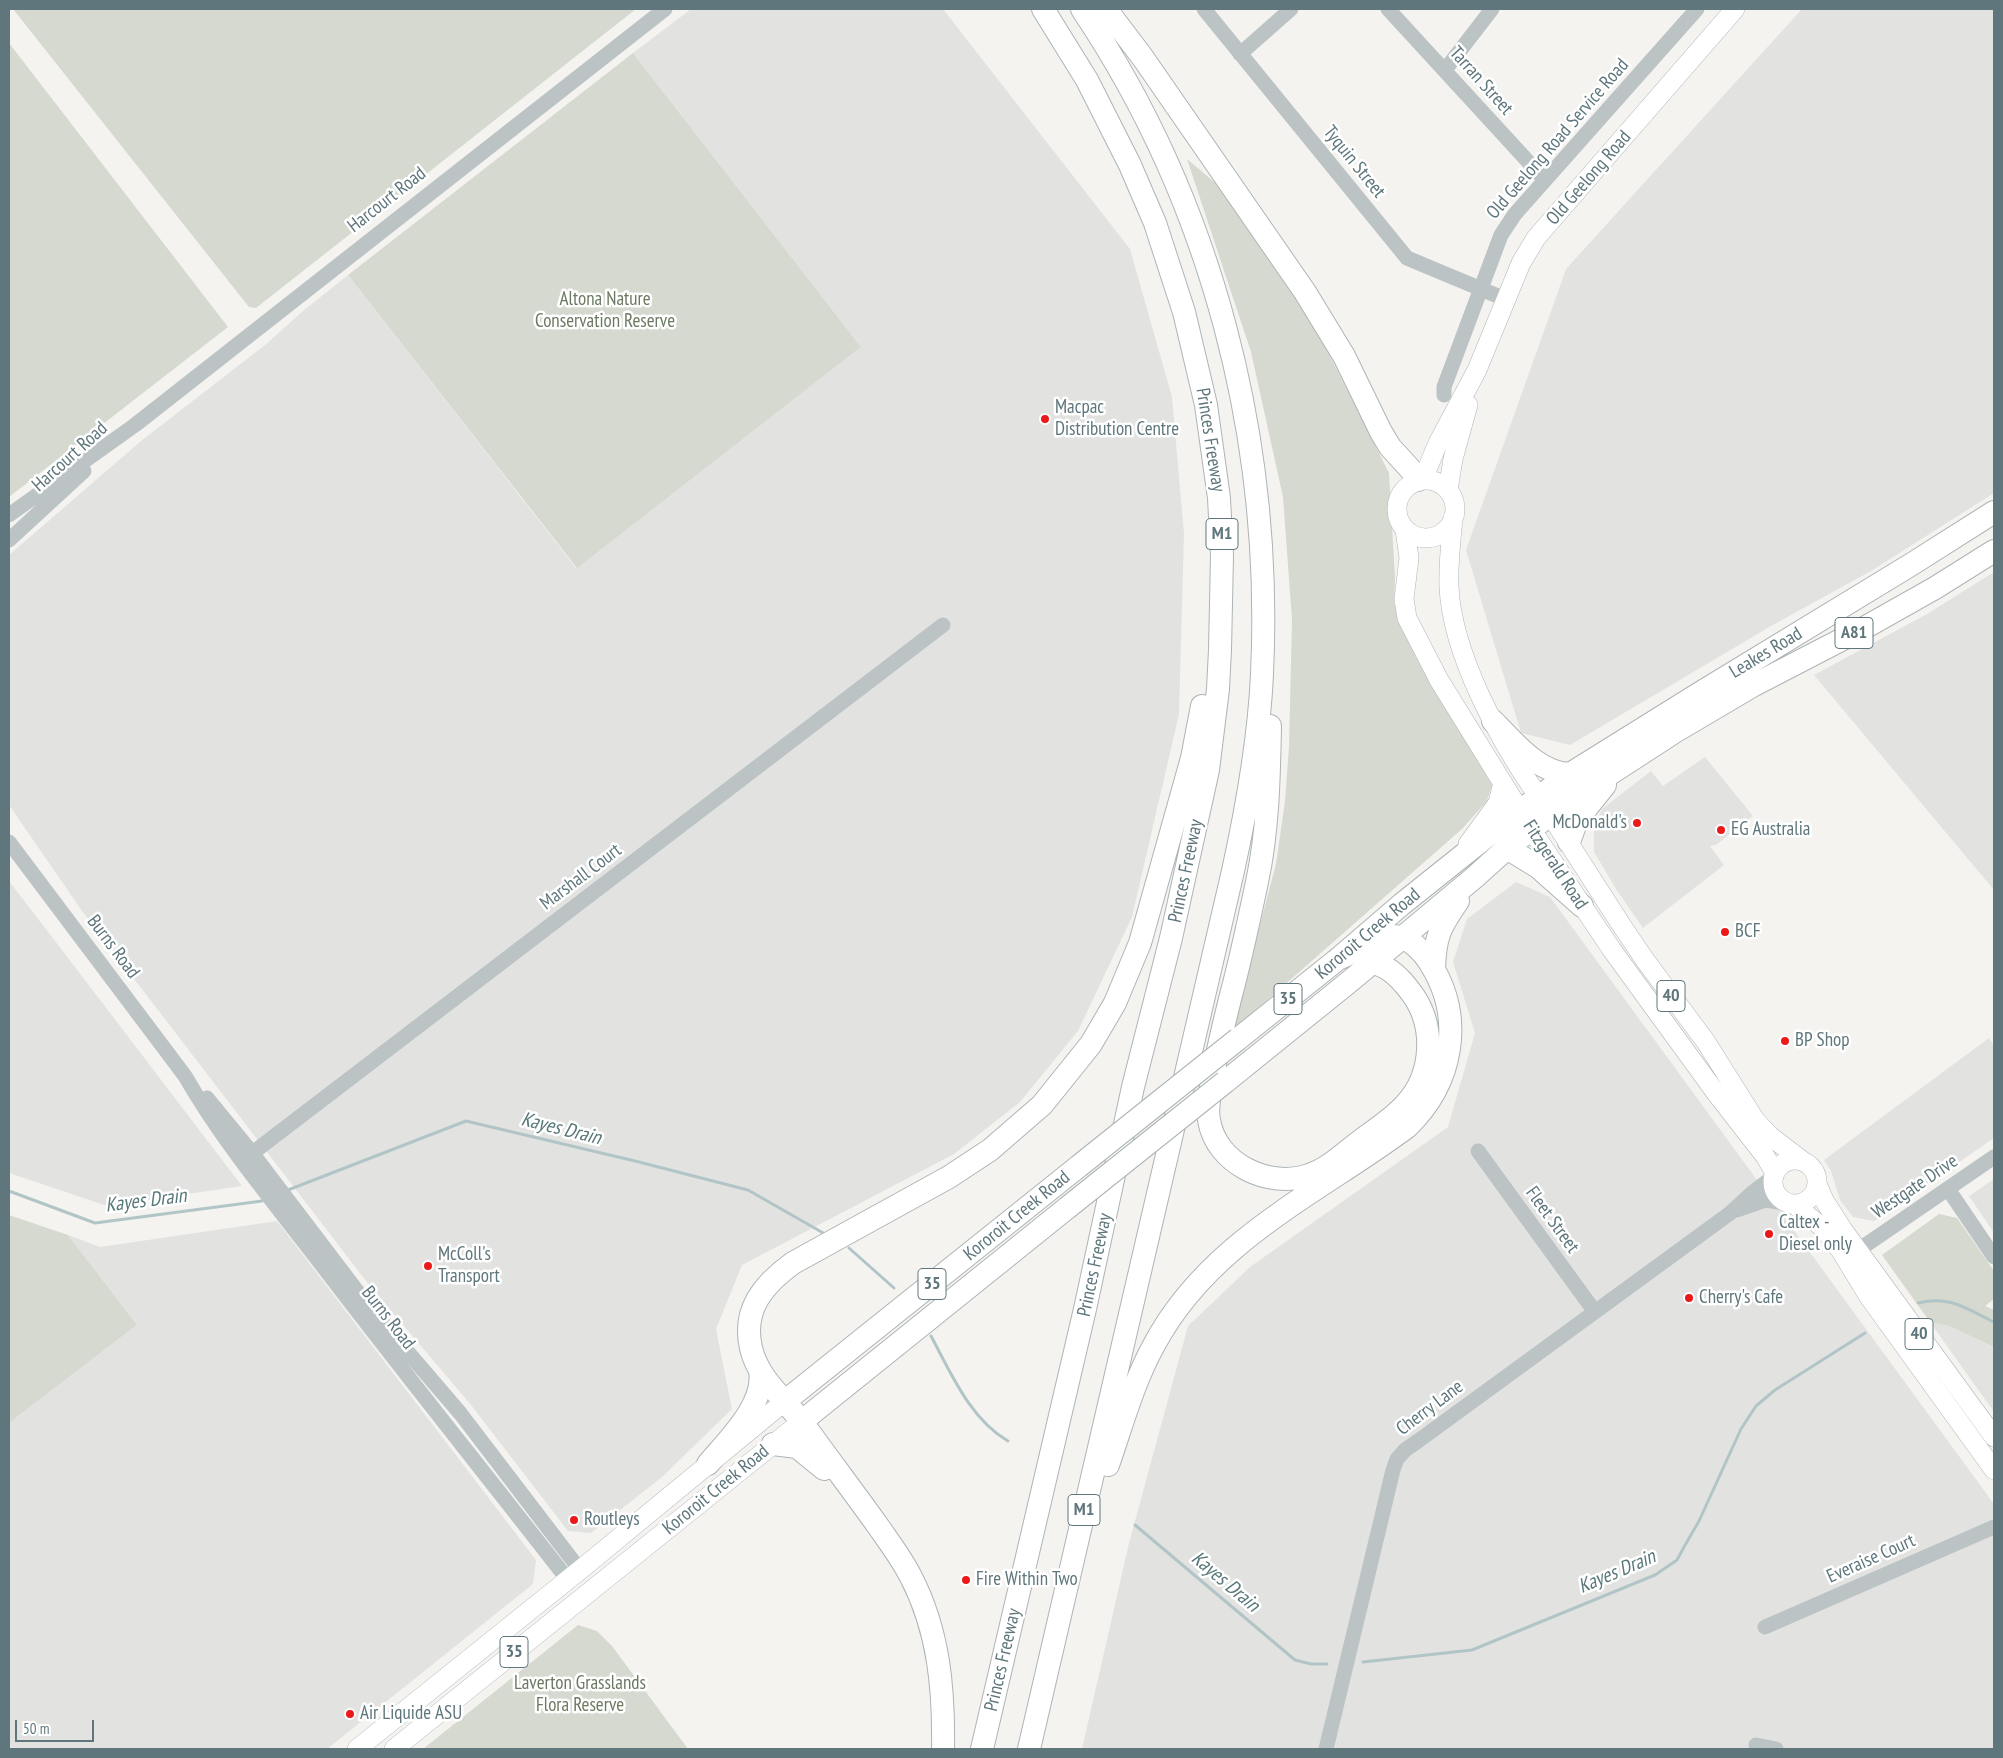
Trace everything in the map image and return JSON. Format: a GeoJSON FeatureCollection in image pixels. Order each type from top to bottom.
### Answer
{"type":"FeatureCollection","features":[{"type":"Feature","properties":{"kind":"highway","name":"Princes Freeway"},"geometry":{"type":"LineString","coordinates":[[982,1749],[1085,1309],[1133,1087],[1171,938],[1208,770],[1218,689],[1222,556],[1219,498],[1205,397],[1184,312],[1166,252],[1143,193],[1106,115],[1071,52],[1042,9]]}},
{"type":"Feature","properties":{"kind":"highway","name":"Princes Freeway"},"geometry":{"type":"LineString","coordinates":[[1031,1749],[1242,830],[1257,731],[1262,675],[1263,612],[1257,490],[1247,424],[1218,302],[1199,242],[1150,126],[1116,64],[1082,9]]}},
{"type":"Feature","properties":{"kind":"highway"},"geometry":{"type":"LineString","coordinates":[[1106,9],[1143,58],[1305,292],[1344,356],[1390,447],[1421,480]]}},
{"type":"Feature","properties":{"kind":"highway"},"geometry":{"type":"LineString","coordinates":[[1257,490],[1264,552],[1269,646],[1270,712],[1267,807],[1257,882],[1221,1034],[1208,1112],[1214,1136],[1226,1153],[1243,1167],[1275,1179],[1298,1179],[1311,1175],[1332,1163],[1390,1118],[1413,1094],[1424,1074],[1428,1052],[1428,1032],[1425,1017],[1414,996],[1400,979],[1385,966],[1372,963]]}},
{"type":"Feature","properties":{"kind":"highway","name":"Leakes Road"},"geometry":{"type":"LineString","coordinates":[[1544,805],[1570,774],[1994,512]]}},
{"type":"Feature","properties":{"kind":"highway","name":"Leakes Road"},"geometry":{"type":"LineString","coordinates":[[1544,805],[1620,767],[1754,685],[1880,619],[1935,588],[1994,551]]}},
{"type":"Feature","properties":{"kind":"highway"},"geometry":{"type":"LineString","coordinates":[[708,1464],[740,1425],[761,1387],[760,1371],[751,1347],[751,1320],[761,1292],[769,1282],[793,1263],[949,1177],[996,1145],[1027,1120],[1059,1086],[1091,1044],[1111,1011],[1125,983],[1140,943],[1192,758],[1205,686],[1222,556]]}},
{"type":"Feature","properties":{"kind":"highway"},"geometry":{"type":"LineString","coordinates":[[1493,721],[1520,748],[1545,767],[1557,773],[1570,774]]}},
{"type":"Feature","properties":{"kind":"highway"},"geometry":{"type":"LineString","coordinates":[[1569,842],[1577,820],[1620,767]]}},
{"type":"Feature","properties":{"kind":"highway","name":"Kororoit Creek Road"},"geometry":{"type":"LineString","coordinates":[[784,1402],[1338,959],[1402,904],[1454,863],[1525,820],[1544,805]]}},
{"type":"Feature","properties":{"kind":"highway","name":"Kororoit Creek Road"},"geometry":{"type":"LineString","coordinates":[[801,1422],[1372,963],[1507,848],[1525,820]]}},
{"type":"Feature","properties":{"kind":"highway"},"geometry":{"type":"LineString","coordinates":[[1507,848],[1538,867],[1582,906]]}},
{"type":"Feature","properties":{"kind":"highway"},"geometry":{"type":"LineString","coordinates":[[1434,969],[1436,938],[1439,931],[1475,877]]}},
{"type":"Feature","properties":{"kind":"highway"},"geometry":{"type":"LineString","coordinates":[[1031,1749],[1103,1479],[1139,1376],[1150,1351],[1177,1307],[1223,1256],[1256,1231],[1401,1132],[1427,1106],[1443,1075],[1451,1040],[1447,1002],[1434,969],[1420,951],[1402,938],[1395,936],[1382,938],[1338,959]]}},
{"type":"Feature","properties":{"kind":"highway"},"geometry":{"type":"LineString","coordinates":[[760,1371],[856,1495],[911,1577],[930,1626],[942,1680],[943,1749]]}},
{"type":"Feature","properties":{"kind":"highway"},"geometry":{"type":"LineString","coordinates":[[774,1444],[797,1447],[856,1495]]}},
{"type":"Feature","properties":{"kind":"main road","name":"Old Geelong Road"},"geometry":{"type":"LineString","coordinates":[[1448,490],[1453,459],[1478,370],[1521,263],[1536,238],[1735,9]]}},
{"type":"Feature","properties":{"kind":"main road","name":"Old Geelong Road"},"geometry":{"type":"LineString","coordinates":[[1421,480],[1438,443],[1478,370]]}},
{"type":"Feature","properties":{"kind":"main road"},"geometry":{"type":"LineString","coordinates":[[1421,480],[1437,481],[1448,490],[1455,503],[1453,518],[1445,530],[1432,538],[1418,537],[1405,530],[1397,518],[1396,508],[1398,499],[1406,487],[1421,480]]}},
{"type":"Feature","properties":{"kind":"main road","name":"Fitzgerald Road"},"geometry":{"type":"LineString","coordinates":[[1453,518],[1449,588],[1456,629],[1475,682],[1493,721],[1544,805],[1625,931],[1706,1042],[1755,1120],[1770,1136],[1804,1162]]}},
{"type":"Feature","properties":{"kind":"main road","name":"Fitzgerald Road"},"geometry":{"type":"LineString","coordinates":[[1405,530],[1409,558],[1404,599],[1407,618],[1439,680],[1525,820],[1582,906],[1673,1035],[1765,1156],[1774,1175]]}},
{"type":"Feature","properties":{"kind":"main road"},"geometry":{"type":"LineString","coordinates":[[1454,863],[1498,803],[1503,783]]}},
{"type":"Feature","properties":{"kind":"main road"},"geometry":{"type":"LineString","coordinates":[[1774,1175],[1778,1167],[1790,1160],[1804,1162]]}},
{"type":"Feature","properties":{"kind":"main road","name":"40"},"geometry":{"type":"LineString","coordinates":[[1804,1162],[1814,1170],[1817,1184],[1824,1200],[1858,1251],[1994,1437]]}},
{"type":"Feature","properties":{"kind":"main road","name":"40"},"geometry":{"type":"LineString","coordinates":[[1774,1175],[1774,1191],[1778,1197],[1792,1204],[1824,1229],[1869,1297],[1994,1470]]}},
{"type":"Feature","properties":{"kind":"main road"},"geometry":{"type":"LineString","coordinates":[[1792,1204],[1802,1204],[1813,1196],[1817,1184]]}},
{"type":"Feature","properties":{"kind":"main road","name":"Kororoit Creek Road"},"geometry":{"type":"LineString","coordinates":[[356,1749],[574,1575],[784,1402]]}},
{"type":"Feature","properties":{"kind":"main road","name":"Kororoit Creek Road"},"geometry":{"type":"LineString","coordinates":[[394,1749],[801,1422]]}},
{"type":"Feature","properties":{"kind":"main road"},"geometry":{"type":"LineString","coordinates":[[574,1575],[588,1593]]}},
{"type":"Feature","properties":{"kind":"street","name":"Harcourt Road"},"geometry":{"type":"LineString","coordinates":[[9,515],[135,425],[665,9]]}},
{"type":"Feature","properties":{"kind":"street","name":"Tyquin Street"},"geometry":{"type":"LineString","coordinates":[[1204,9],[1407,258],[1505,299]]}},
{"type":"Feature","properties":{"kind":"street"},"geometry":{"type":"LineString","coordinates":[[1240,54],[1291,9]]}},
{"type":"Feature","properties":{"kind":"street","name":"Tarran Street"},"geometry":{"type":"LineString","coordinates":[[1388,9],[1545,180]]}},
{"type":"Feature","properties":{"kind":"street"},"geometry":{"type":"LineString","coordinates":[[1444,70],[1492,9]]}},
{"type":"Feature","properties":{"kind":"street","name":"Old Geelong Road Service Road"},"geometry":{"type":"LineString","coordinates":[[1444,395],[1444,387],[1501,235],[1515,214],[1698,9]]}},
{"type":"Feature","properties":{"kind":"street","name":"Harcourt Road"},"geometry":{"type":"LineString","coordinates":[[9,540],[135,425]]}},
{"type":"Feature","properties":{"kind":"street","name":"Marshall Court"},"geometry":{"type":"LineString","coordinates":[[247,1157],[943,625]]}},
{"type":"Feature","properties":{"kind":"street","name":"Burns Road"},"geometry":{"type":"LineString","coordinates":[[9,842],[185,1076],[208,1114],[247,1157],[391,1344],[520,1518],[574,1575]]}},
{"type":"Feature","properties":{"kind":"street","name":"Fleet Street"},"geometry":{"type":"LineString","coordinates":[[1478,1152],[1595,1312]]}},
{"type":"Feature","properties":{"kind":"street","name":"Westgate Drive"},"geometry":{"type":"LineString","coordinates":[[1858,1251],[1994,1157]]}},
{"type":"Feature","properties":{"kind":"street","name":"Cherry Lane"},"geometry":{"type":"LineString","coordinates":[[1326,1749],[1384,1504],[1398,1459],[1418,1440],[1729,1214],[1774,1175]]}},
{"type":"Feature","properties":{"kind":"street"},"geometry":{"type":"LineString","coordinates":[[1948,1189],[1994,1257]]}},
{"type":"Feature","properties":{"kind":"street","name":"Cherry Lane"},"geometry":{"type":"LineString","coordinates":[[1729,1214],[1766,1200],[1792,1204]]}},
{"type":"Feature","properties":{"kind":"street","name":"Burns Road"},"geometry":{"type":"LineString","coordinates":[[391,1344],[460,1413],[537,1513],[574,1575]]}},
{"type":"Feature","properties":{"kind":"street"},"geometry":{"type":"LineString","coordinates":[[520,1518],[537,1513]]}},
{"type":"Feature","properties":{"kind":"street","name":"Everaise Court"},"geometry":{"type":"LineString","coordinates":[[1765,1627],[1994,1527]]}},
{"type":"Feature","properties":{"kind":"street"},"geometry":{"type":"LineString","coordinates":[[1756,1745],[1776,1749]]}},
{"type":"Feature","properties":{"kind":"shaded area"},"geometry":{"type":"Polygon","coordinates":[[[691,9],[943,9],[1130,249],[1172,397],[1184,534],[1179,714],[1132,917],[1078,1031],[1020,1102],[954,1154],[742,1265],[716,1329],[732,1409],[662,1477],[591,1533],[568,1531],[471,1405],[366,1281],[82,911],[9,805],[9,555],[141,441],[265,345],[348,275],[576,568],[861,347],[633,53],[691,9]]]}},
{"type":"Feature","properties":{"kind":"shaded area"},"geometry":{"type":"Polygon","coordinates":[[[1802,9],[1994,9],[1994,493],[1871,571],[1771,626],[1570,745],[1521,733],[1466,550],[1566,269],[1802,9]]]}},
{"type":"Feature","properties":{"kind":"shaded area"},"geometry":{"type":"Polygon","coordinates":[[[1994,572],[1994,890],[1814,675],[1927,614],[1994,572]]]}},
{"type":"Feature","properties":{"kind":"shaded area"},"geometry":{"type":"Polygon","coordinates":[[[1705,757],[1753,816],[1716,845],[1710,846],[1724,865],[1643,928],[1616,889],[1594,852],[1594,829],[1602,809],[1651,771],[1663,786],[1705,757]]]}},
{"type":"Feature","properties":{"kind":"shaded area"},"geometry":{"type":"Polygon","coordinates":[[[9,881],[242,1186],[107,1206],[9,1173],[9,881]]]}},
{"type":"Feature","properties":{"kind":"shaded area"},"geometry":{"type":"Polygon","coordinates":[[[1516,882],[1550,897],[1994,1504],[1994,1749],[1082,1749],[1129,1543],[1188,1326],[1250,1267],[1448,1127],[1475,1033],[1453,962],[1467,919],[1516,882]]]}},
{"type":"Feature","properties":{"kind":"shaded area"},"geometry":{"type":"Polygon","coordinates":[[[1989,1038],[1994,1046],[1994,1138],[1874,1221],[1853,1217],[1840,1200],[1831,1171],[1824,1160],[1989,1038]]]}},
{"type":"Feature","properties":{"kind":"shaded area"},"geometry":{"type":"Polygon","coordinates":[[[1994,1179],[1994,1233],[1969,1196],[1994,1179]]]}},
{"type":"Feature","properties":{"kind":"shaded area"},"geometry":{"type":"Polygon","coordinates":[[[277,1221],[536,1560],[533,1584],[327,1749],[9,1749],[9,1423],[137,1325],[68,1235],[100,1247],[277,1221]]]}},
{"type":"Feature","properties":{"kind":"shaded area"},"geometry":{"type":"Polygon","coordinates":[[[1930,1322],[1949,1326],[1994,1347],[1994,1412],[1930,1322]]]}},
{"type":"Feature","properties":{"kind":"green space"},"geometry":{"type":"Polygon","coordinates":[[[13,9],[636,9],[256,308],[249,307],[13,9]]]}},
{"type":"Feature","properties":{"kind":"green space"},"geometry":{"type":"Polygon","coordinates":[[[9,43],[228,327],[9,497],[9,43]]]}},
{"type":"Feature","properties":{"kind":"green space","name":"Altona Nature Conservation Reserve"},"geometry":{"type":"Polygon","coordinates":[[[633,53],[861,347],[577,568],[348,275],[633,53]]]}},
{"type":"Feature","properties":{"kind":"green space"},"geometry":{"type":"Polygon","coordinates":[[[1187,159],[1220,187],[1302,304],[1389,473],[1395,578],[1394,603],[1405,631],[1492,785],[1487,801],[1462,829],[1232,1031],[1276,864],[1285,801],[1289,747],[1292,620],[1283,497],[1251,352],[1187,159]]]}},
{"type":"Feature","properties":{"kind":"green space"},"geometry":{"type":"Polygon","coordinates":[[[1939,1214],[1957,1218],[1994,1271],[1994,1299],[1985,1306],[1994,1310],[1994,1347],[1949,1326],[1930,1322],[1882,1255],[1939,1214]]]}},
{"type":"Feature","properties":{"kind":"green space"},"geometry":{"type":"Polygon","coordinates":[[[9,1215],[68,1235],[137,1325],[9,1423],[9,1215]]]}},
{"type":"Feature","properties":{"kind":"green space","name":"Laverton Grasslands Flora Reserve"},"geometry":{"type":"Polygon","coordinates":[[[578,1625],[597,1631],[612,1646],[688,1749],[423,1749],[578,1625]]]}},
{"type":"Feature","properties":{"kind":"waterway","name":"Kayes Drain"},"geometry":{"type":"LineString","coordinates":[[288,1190],[466,1121],[748,1190],[825,1234]]}},
{"type":"Feature","properties":{"kind":"waterway","name":"Kayes Drain"},"geometry":{"type":"LineString","coordinates":[[9,1191],[95,1223],[262,1201]]}},
{"type":"Feature","properties":{"kind":"waterway","name":"Kayes Drain"},"geometry":{"type":"LineString","coordinates":[[849,1248],[894,1288]]}},
{"type":"Feature","properties":{"kind":"waterway","name":"Kayes Drain"},"geometry":{"type":"LineString","coordinates":[[1918,1303],[1929,1301],[1949,1302],[1994,1322]]}},
{"type":"Feature","properties":{"kind":"waterway","name":"Kayes Drain"},"geometry":{"type":"LineString","coordinates":[[1363,1662],[1472,1650],[1655,1575],[1677,1560],[1699,1521],[1741,1429],[1756,1406],[1775,1390],[1865,1333]]}},
{"type":"Feature","properties":{"kind":"waterway","name":"Kayes Drain"},"geometry":{"type":"LineString","coordinates":[[931,1336],[954,1380],[972,1408],[983,1421],[1008,1441]]}},
{"type":"Feature","properties":{"kind":"waterway","name":"Kayes Drain"},"geometry":{"type":"LineString","coordinates":[[1135,1525],[1295,1660],[1311,1664],[1327,1664]]}},
{"type":"Feature","properties":{"kind":"place","name":"Macpac Distribution Centre"},"geometry":{"type":"Point","coordinates":[1045,419]}},
{"type":"Feature","properties":{"kind":"place","name":"McDonald's"},"geometry":{"type":"Point","coordinates":[1637,823]}},
{"type":"Feature","properties":{"kind":"place","name":"EG Australia"},"geometry":{"type":"Point","coordinates":[1721,830]}},
{"type":"Feature","properties":{"kind":"place","name":"BCF"},"geometry":{"type":"Point","coordinates":[1725,932]}},
{"type":"Feature","properties":{"kind":"place","name":"BP Shop"},"geometry":{"type":"Point","coordinates":[1785,1041]}},
{"type":"Feature","properties":{"kind":"place","name":"Caltex - Diesel only"},"geometry":{"type":"Point","coordinates":[1769,1234]}},
{"type":"Feature","properties":{"kind":"place","name":"McColl's Transport"},"geometry":{"type":"Point","coordinates":[428,1266]}},
{"type":"Feature","properties":{"kind":"place","name":"Cherry's Cafe"},"geometry":{"type":"Point","coordinates":[1689,1298]}},
{"type":"Feature","properties":{"kind":"place","name":"Routleys"},"geometry":{"type":"Point","coordinates":[574,1520]}},
{"type":"Feature","properties":{"kind":"place","name":"Fire Within Two"},"geometry":{"type":"Point","coordinates":[966,1580]}},
{"type":"Feature","properties":{"kind":"place","name":"Air Liquide ASU"},"geometry":{"type":"Point","coordinates":[350,1714]}}]}
